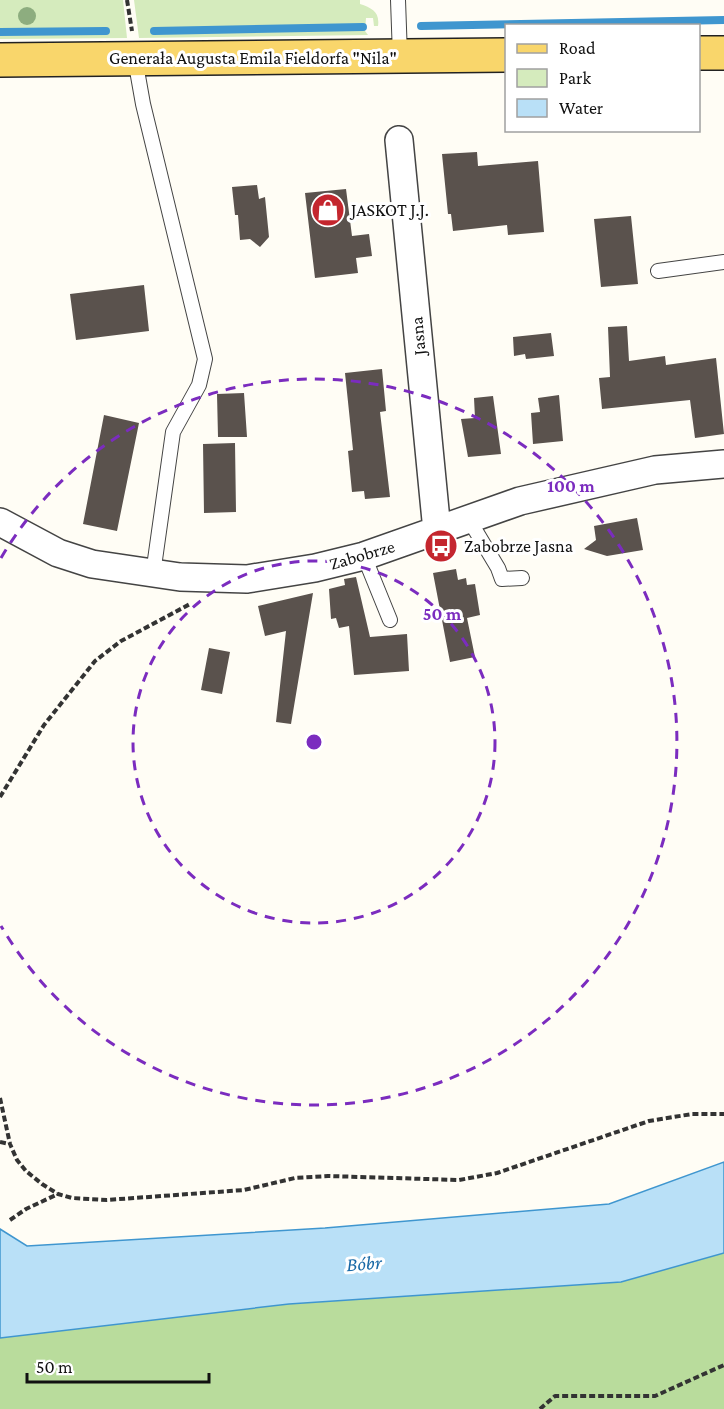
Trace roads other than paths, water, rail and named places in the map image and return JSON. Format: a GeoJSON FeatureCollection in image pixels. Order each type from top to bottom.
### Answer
{"type":"FeatureCollection","features":[{"type":"Feature","properties":{"kind":"main road"},"geometry":{"type":"LineString","coordinates":[[700,53],[724,53]]}},
{"type":"Feature","properties":{"kind":"main road","name":"Generała Augusta Emila Fieldorfa \"Nila\""},"geometry":{"type":"LineString","coordinates":[[0,60],[505,55]]}},
{"type":"Feature","properties":{"kind":"street","name":"Jasna"},"geometry":{"type":"LineString","coordinates":[[399,140],[437,531]]}},
{"type":"Feature","properties":{"kind":"street","name":"Zabobrze"},"geometry":{"type":"LineString","coordinates":[[0,522],[58,553],[92,564],[153,574],[247,579],[280,575],[364,556],[520,501],[656,470],[724,464]]}},
{"type":"Feature","properties":{"kind":"lane"},"geometry":{"type":"LineString","coordinates":[[398,0],[400,56]]}},
{"type":"Feature","properties":{"kind":"lane"},"geometry":{"type":"LineString","coordinates":[[135,59],[142,104],[205,359],[199,385],[173,432],[155,546],[153,574]]}},
{"type":"Feature","properties":{"kind":"lane"},"geometry":{"type":"LineString","coordinates":[[658,271],[724,262]]}},
{"type":"Feature","properties":{"kind":"lane"},"geometry":{"type":"LineString","coordinates":[[468,518],[498,568],[502,579],[522,578]]}},
{"type":"Feature","properties":{"kind":"lane"},"geometry":{"type":"LineString","coordinates":[[364,556],[390,620]]}},
{"type":"Feature","properties":{"kind":"water","name":"Bóbr"},"geometry":{"type":"Polygon","coordinates":[[[724,1162],[724,1253],[621,1282],[289,1304],[0,1338],[0,1229],[27,1246],[325,1228],[609,1204],[724,1162]]]}},
{"type":"Feature","properties":{"kind":"waterway"},"geometry":{"type":"LineString","coordinates":[[522,24],[724,20]]}},
{"type":"Feature","properties":{"kind":"waterway"},"geometry":{"type":"LineString","coordinates":[[421,26],[505,24]]}},
{"type":"Feature","properties":{"kind":"waterway"},"geometry":{"type":"LineString","coordinates":[[154,31],[363,27]]}},
{"type":"Feature","properties":{"kind":"waterway"},"geometry":{"type":"LineString","coordinates":[[0,32],[106,31]]}},
{"type":"Feature","properties":{"kind":"place","name":"JASKOT J.J."},"geometry":{"type":"Point","coordinates":[328,210]}},
{"type":"Feature","properties":{"kind":"place","name":"Zabobrze Jasna"},"geometry":{"type":"Point","coordinates":[441,546]}}]}
